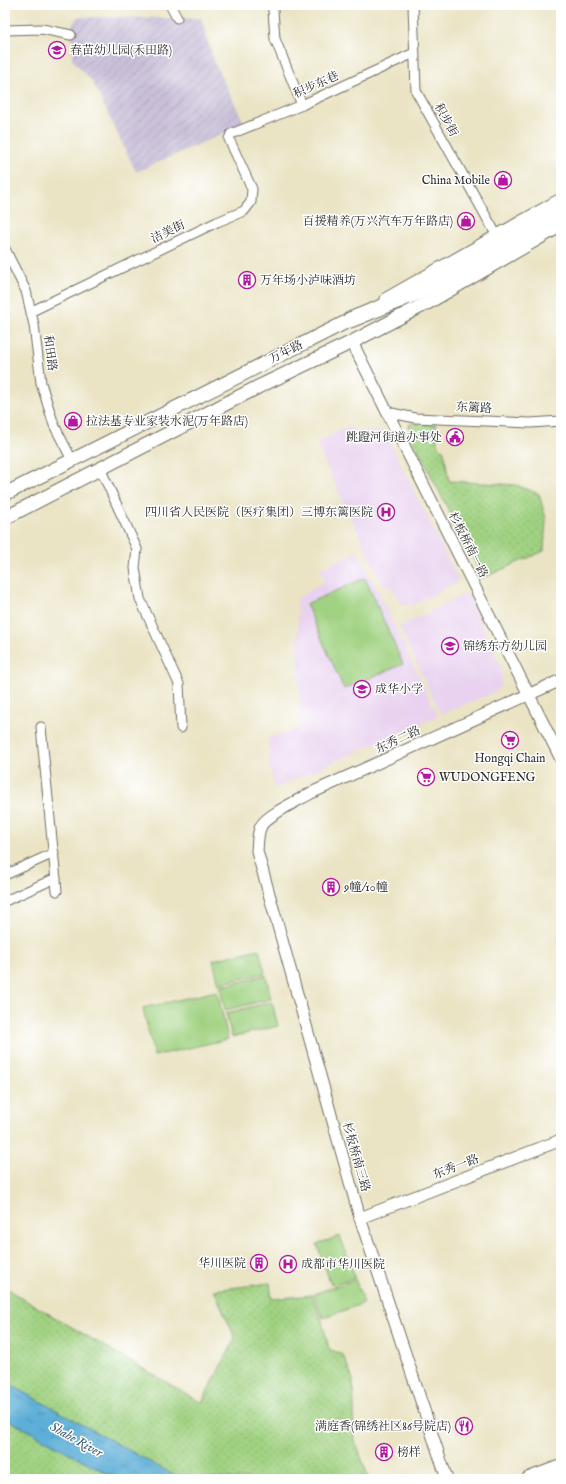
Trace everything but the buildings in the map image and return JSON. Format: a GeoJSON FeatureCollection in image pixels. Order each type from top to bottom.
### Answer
{"type":"FeatureCollection","features":[{"type":"Feature","properties":{"kind":"highway"},"geometry":{"type":"LineString","coordinates":[[350,320],[419,292],[561,213]]}},
{"type":"Feature","properties":{"kind":"main road","name":"万年路"},"geometry":{"type":"LineString","coordinates":[[5,494],[350,320],[561,200]]}},
{"type":"Feature","properties":{"kind":"main road","name":"万年路"},"geometry":{"type":"LineString","coordinates":[[5,518],[260,386],[352,342],[428,302],[561,225]]}},
{"type":"Feature","properties":{"kind":"main road"},"geometry":{"type":"LineString","coordinates":[[529,1479],[561,1467]]}},
{"type":"Feature","properties":{"kind":"street"},"geometry":{"type":"LineString","coordinates":[[170,5],[177,18]]}},
{"type":"Feature","properties":{"kind":"street","name":"积步街"},"geometry":{"type":"LineString","coordinates":[[413,5],[416,92],[497,236]]}},
{"type":"Feature","properties":{"kind":"street"},"geometry":{"type":"LineString","coordinates":[[273,10],[275,39],[302,105]]}},
{"type":"Feature","properties":{"kind":"street"},"geometry":{"type":"LineString","coordinates":[[5,30],[42,29],[71,35]]}},
{"type":"Feature","properties":{"kind":"street","name":"积步东巷"},"geometry":{"type":"LineString","coordinates":[[229,139],[231,134],[302,105],[414,53]]}},
{"type":"Feature","properties":{"kind":"street","name":"洁美街"},"geometry":{"type":"LineString","coordinates":[[32,311],[217,222],[244,212],[251,202],[252,189],[229,139]]}},
{"type":"Feature","properties":{"kind":"street","name":"和田路"},"geometry":{"type":"LineString","coordinates":[[5,249],[26,291],[32,311],[41,383],[54,425],[72,460]]}},
{"type":"Feature","properties":{"kind":"street","name":"杉板桥南一路"},"geometry":{"type":"LineString","coordinates":[[352,342],[561,759]]}},
{"type":"Feature","properties":{"kind":"street","name":"东篱路"},"geometry":{"type":"LineString","coordinates":[[387,412],[415,418],[530,423],[561,421]]}},
{"type":"Feature","properties":{"kind":"street"},"geometry":{"type":"LineString","coordinates":[[100,468],[137,549],[135,568],[140,599],[180,684],[181,728]]}},
{"type":"Feature","properties":{"kind":"street","name":"东秀二路"},"geometry":{"type":"LineString","coordinates":[[258,837],[261,825],[274,814],[311,793],[561,680]]}},
{"type":"Feature","properties":{"kind":"street"},"geometry":{"type":"LineString","coordinates":[[41,727],[57,891]]}},
{"type":"Feature","properties":{"kind":"street","name":"杉板桥南三路"},"geometry":{"type":"LineString","coordinates":[[258,837],[257,851],[360,1218],[447,1479]]}},
{"type":"Feature","properties":{"kind":"street"},"geometry":{"type":"LineString","coordinates":[[5,875],[54,853]]}},
{"type":"Feature","properties":{"kind":"street"},"geometry":{"type":"LineString","coordinates":[[5,901],[56,878]]}},
{"type":"Feature","properties":{"kind":"street","name":"东秀一路"},"geometry":{"type":"LineString","coordinates":[[360,1218],[561,1140]]}},
{"type":"Feature","properties":{"kind":"shaded area"},"geometry":{"type":"Polygon","coordinates":[[[77,17],[201,18],[215,64],[245,124],[136,172],[92,81],[72,60],[71,27],[77,17]]]}},
{"type":"Feature","properties":{"kind":"shaded area","name":"四川省人民医院（医疗集团）三博东篱医院"},"geometry":{"type":"Polygon","coordinates":[[[349,426],[354,431],[384,431],[459,581],[411,606],[403,604],[395,596],[391,585],[383,586],[316,443],[349,426]]]}},
{"type":"Feature","properties":{"kind":"shaded area","name":"成华小学"},"geometry":{"type":"Polygon","coordinates":[[[358,551],[438,716],[275,788],[269,765],[269,738],[300,728],[297,599],[325,581],[320,569],[358,551]]]}},
{"type":"Feature","properties":{"kind":"shaded area","name":"锦绣东方幼儿园"},"geometry":{"type":"Polygon","coordinates":[[[467,593],[500,665],[502,676],[501,686],[495,692],[441,714],[399,627],[467,593]]]}},
{"type":"Feature","properties":{"kind":"green space"},"geometry":{"type":"Polygon","coordinates":[[[413,423],[436,424],[437,444],[444,451],[449,481],[516,485],[539,494],[546,519],[544,551],[483,578],[410,434],[409,425],[413,423]]]}},
{"type":"Feature","properties":{"kind":"green space"},"geometry":{"type":"Polygon","coordinates":[[[365,578],[403,664],[344,689],[306,604],[365,578]]]}},
{"type":"Feature","properties":{"kind":"green space"},"geometry":{"type":"Polygon","coordinates":[[[259,949],[265,973],[219,984],[213,960],[259,949]]]}},
{"type":"Feature","properties":{"kind":"green space"},"geometry":{"type":"Polygon","coordinates":[[[266,975],[271,999],[225,1010],[220,987],[266,975]]]}},
{"type":"Feature","properties":{"kind":"green space"},"geometry":{"type":"Polygon","coordinates":[[[217,991],[228,1039],[154,1056],[143,1008],[217,991]]]}},
{"type":"Feature","properties":{"kind":"green space"},"geometry":{"type":"Polygon","coordinates":[[[272,1002],[278,1026],[232,1037],[226,1013],[272,1002]]]}},
{"type":"Feature","properties":{"kind":"green space"},"geometry":{"type":"Polygon","coordinates":[[[340,1236],[355,1277],[331,1285],[317,1244],[340,1236]]]}},
{"type":"Feature","properties":{"kind":"green space"},"geometry":{"type":"Polygon","coordinates":[[[355,1279],[364,1303],[323,1318],[314,1294],[355,1279]]]}},
{"type":"Feature","properties":{"kind":"green space"},"geometry":{"type":"Polygon","coordinates":[[[270,1283],[272,1299],[312,1295],[322,1321],[329,1349],[343,1355],[353,1380],[355,1441],[369,1479],[181,1479],[5,1382],[5,1286],[13,1293],[202,1403],[235,1338],[214,1290],[270,1283]]]}},
{"type":"Feature","properties":{"kind":"green space"},"geometry":{"type":"Polygon","coordinates":[[[5,1418],[117,1479],[5,1479],[5,1418]]]}},
{"type":"Feature","properties":{"kind":"water","name":"Shahe River"},"geometry":{"type":"Polygon","coordinates":[[[5,1382],[181,1479],[117,1479],[5,1418],[5,1382]]]}},
{"type":"Feature","properties":{"kind":"place","name":"春苗幼儿园(禾田路)"},"geometry":{"type":"Point","coordinates":[57,50]}},
{"type":"Feature","properties":{"kind":"place","name":"China Mobile"},"geometry":{"type":"Point","coordinates":[503,180]}},
{"type":"Feature","properties":{"kind":"place","name":"百援精养(万兴汽车万年路店)"},"geometry":{"type":"Point","coordinates":[466,221]}},
{"type":"Feature","properties":{"kind":"place","name":"万年场小泸味酒坊"},"geometry":{"type":"Point","coordinates":[247,280]}},
{"type":"Feature","properties":{"kind":"place","name":"拉法基专业家装水泥(万年路店)"},"geometry":{"type":"Point","coordinates":[73,421]}},
{"type":"Feature","properties":{"kind":"place","name":"跳蹬河街道办事处"},"geometry":{"type":"Point","coordinates":[455,437]}},
{"type":"Feature","properties":{"kind":"place","name":"四川省人民医院（医疗集团）三博东篱医院"},"geometry":{"type":"Point","coordinates":[386,512]}},
{"type":"Feature","properties":{"kind":"place","name":"锦绣东方幼儿园"},"geometry":{"type":"Point","coordinates":[450,646]}},
{"type":"Feature","properties":{"kind":"place","name":"成华小学"},"geometry":{"type":"Point","coordinates":[362,689]}},
{"type":"Feature","properties":{"kind":"place","name":"Hongqi Chain"},"geometry":{"type":"Point","coordinates":[510,740]}},
{"type":"Feature","properties":{"kind":"place","name":"WUDONGFENG"},"geometry":{"type":"Point","coordinates":[426,777]}},
{"type":"Feature","properties":{"kind":"place","name":"9幢/10幢"},"geometry":{"type":"Point","coordinates":[331,887]}},
{"type":"Feature","properties":{"kind":"place","name":"华川医院"},"geometry":{"type":"Point","coordinates":[259,1263]}},
{"type":"Feature","properties":{"kind":"place","name":"成都市华川医院"},"geometry":{"type":"Point","coordinates":[288,1264]}},
{"type":"Feature","properties":{"kind":"place","name":"满庭香(锦绣社区86号院店)"},"geometry":{"type":"Point","coordinates":[464,1426]}},
{"type":"Feature","properties":{"kind":"place","name":"榜样"},"geometry":{"type":"Point","coordinates":[384,1452]}}]}
